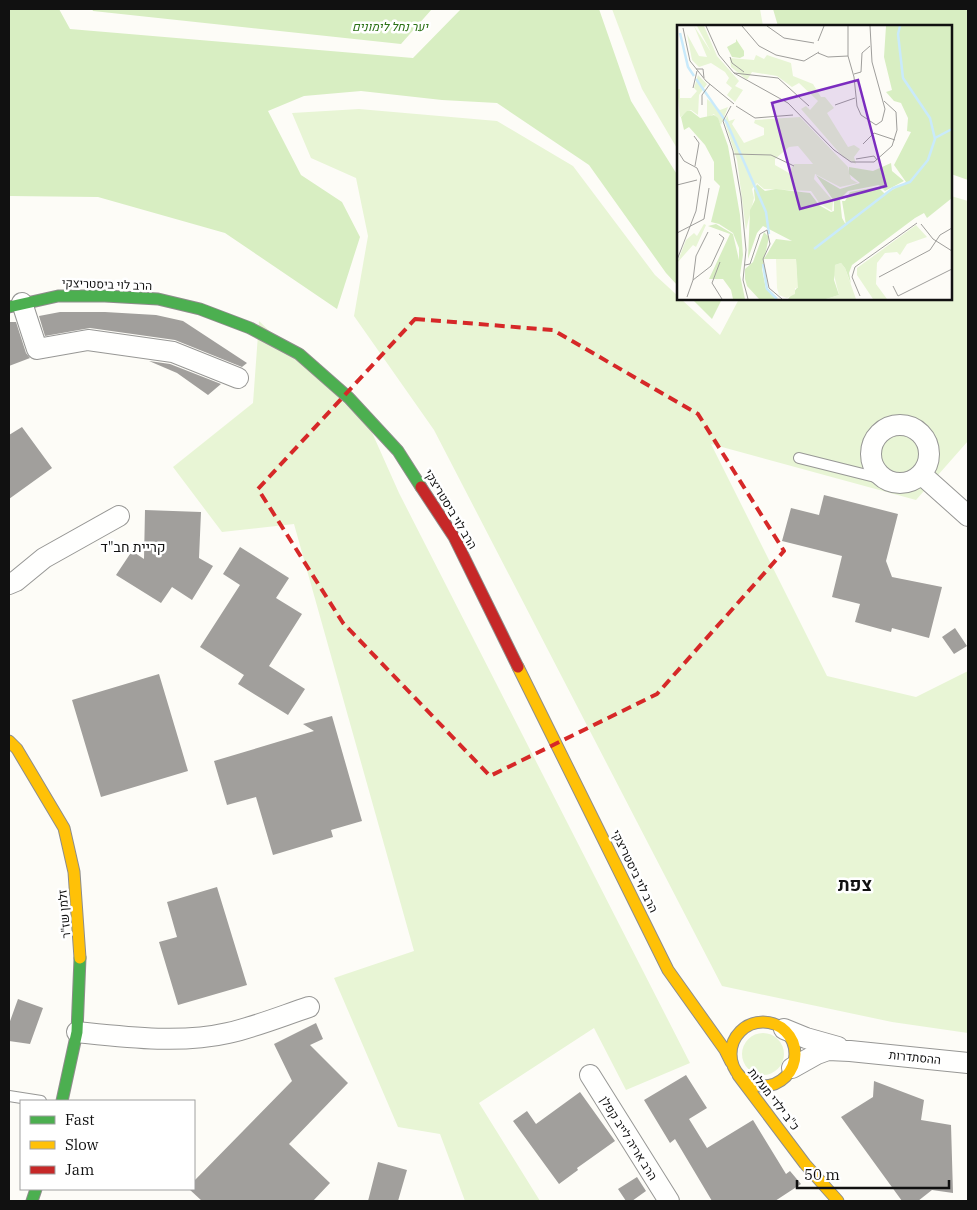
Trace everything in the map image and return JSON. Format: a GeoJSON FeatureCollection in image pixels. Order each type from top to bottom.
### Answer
{"type":"FeatureCollection","features":[{"type":"Feature","properties":{"kind":"street","name":"הרב לוי ביסטריצקי"},"geometry":{"type":"LineString","coordinates":[[16,305],[58,296],[105,296],[158,299],[200,309],[250,328],[299,354],[349,398],[398,451],[454,537],[668,970],[704,1019],[733,1066]]}},
{"type":"Feature","properties":{"kind":"street"},"geometry":{"type":"LineString","coordinates":[[16,305],[36,349],[88,340],[163,350],[173,352],[238,378]]}},
{"type":"Feature","properties":{"kind":"street"},"geometry":{"type":"LineString","coordinates":[[898,425],[908,426],[917,431],[928,445],[927,465],[921,474],[914,479],[905,483],[895,482],[885,479],[872,464],[870,454],[872,444],[877,435],[884,429],[898,425]]}},
{"type":"Feature","properties":{"kind":"street"},"geometry":{"type":"LineString","coordinates":[[921,474],[968,516]]}},
{"type":"Feature","properties":{"kind":"street"},"geometry":{"type":"LineString","coordinates":[[9,584],[44,558],[119,516]]}},
{"type":"Feature","properties":{"kind":"street","name":"זלמן שז\"ר"},"geometry":{"type":"LineString","coordinates":[[12,750],[64,828],[74,872],[80,942],[77,1032],[62,1100]]}},
{"type":"Feature","properties":{"kind":"street","name":"הרב לוי ביסטריצקי"},"geometry":{"type":"LineString","coordinates":[[674,979],[690,996],[712,1009]]}},
{"type":"Feature","properties":{"kind":"street"},"geometry":{"type":"LineString","coordinates":[[77,1032],[150,1038],[192,1038],[227,1033],[309,1007]]}},
{"type":"Feature","properties":{"kind":"street"},"geometry":{"type":"LineString","coordinates":[[740,1019],[763,1022],[774,1024],[784,1029],[792,1038],[794,1045],[796,1056],[788,1075],[779,1082],[768,1086],[757,1086],[743,1079],[733,1066],[731,1048],[735,1038],[742,1029],[748,1025],[763,1022]]}},
{"type":"Feature","properties":{"kind":"street","name":"ההסתדרות"},"geometry":{"type":"LineString","coordinates":[[784,1029],[830,1046],[862,1052]]}},
{"type":"Feature","properties":{"kind":"street","name":"ההסתדרות"},"geometry":{"type":"LineString","coordinates":[[792,1068],[828,1050],[968,1063]]}},
{"type":"Feature","properties":{"kind":"street","name":"כ\"ב ילדי מעלות"},"geometry":{"type":"LineString","coordinates":[[733,1066],[805,1164],[838,1201]]}},
{"type":"Feature","properties":{"kind":"street","name":"הרב אריה לייב קפלן"},"geometry":{"type":"LineString","coordinates":[[590,1075],[669,1201]]}},
{"type":"Feature","properties":{"kind":"street","name":"כ\"ב ילדי מעלות"},"geometry":{"type":"LineString","coordinates":[[778,1095],[779,1082]]}},
{"type":"Feature","properties":{"kind":"street","name":"כ\"ב ילדי מעלות"},"geometry":{"type":"LineString","coordinates":[[778,1108],[780,1122],[791,1143]]}},
{"type":"Feature","properties":{"kind":"lane"},"geometry":{"type":"LineString","coordinates":[[799,458],[895,482]]}},
{"type":"Feature","properties":{"kind":"lane"},"geometry":{"type":"LineString","coordinates":[[9,1096],[35,1100]]}},
{"type":"Feature","properties":{"kind":"highlighted area"},"geometry":{"type":"Polygon","coordinates":[[[415,319],[553,330],[698,414],[784,551],[657,694],[490,776],[343,623],[258,489],[415,319]]]}},
{"type":"Feature","properties":{"kind":"green space"},"geometry":{"type":"Polygon","coordinates":[[[9,9],[59,9],[70,29],[413,58],[461,9],[599,9],[631,101],[677,174],[677,285],[666,273],[589,165],[497,103],[442,100],[361,91],[304,96],[268,111],[301,175],[342,202],[360,237],[337,309],[225,233],[98,197],[9,196],[9,9]]]}},
{"type":"Feature","properties":{"kind":"green space","name":"יער נחל לימונים"},"geometry":{"type":"Polygon","coordinates":[[[92,9],[432,9],[401,44],[93,11],[92,9]]]}},
{"type":"Feature","properties":{"kind":"green space"},"geometry":{"type":"Polygon","coordinates":[[[612,9],[760,9],[763,25],[677,25],[677,148],[642,89],[612,9]]]}},
{"type":"Feature","properties":{"kind":"green space"},"geometry":{"type":"Polygon","coordinates":[[[773,9],[968,9],[968,180],[952,174],[952,25],[778,25],[773,9]]]}},
{"type":"Feature","properties":{"kind":"green space"},"geometry":{"type":"Polygon","coordinates":[[[359,109],[497,121],[573,166],[655,275],[677,295],[677,300],[682,300],[720,335],[738,300],[952,300],[952,196],[968,201],[968,441],[916,500],[711,444],[827,676],[916,697],[968,671],[968,1033],[892,1022],[722,986],[434,430],[354,316],[368,236],[356,178],[311,158],[292,113],[359,109]]]}},
{"type":"Feature","properties":{"kind":"green space"},"geometry":{"type":"Polygon","coordinates":[[[693,300],[722,300],[712,319],[693,300]]]}},
{"type":"Feature","properties":{"kind":"green space"},"geometry":{"type":"Polygon","coordinates":[[[259,321],[370,428],[399,493],[690,1063],[626,1090],[594,1028],[479,1103],[540,1201],[465,1201],[440,1134],[398,1127],[334,978],[414,951],[294,524],[222,532],[173,467],[253,403],[259,321]]]}},
{"type":"Feature","properties":{"kind":"green space"},"geometry":{"type":"Polygon","coordinates":[[[767,1033],[775,1036],[781,1042],[784,1054],[781,1066],[775,1072],[759,1075],[751,1072],[745,1066],[742,1050],[745,1042],[751,1036],[767,1033]]]}},
{"type":"Feature","properties":{"kind":"building"},"geometry":{"type":"Polygon","coordinates":[[[60,312],[156,315],[183,321],[247,363],[242,367],[175,340],[90,328],[45,336],[39,316],[60,312]]]}},
{"type":"Feature","properties":{"kind":"building"},"geometry":{"type":"Polygon","coordinates":[[[9,322],[16,322],[26,353],[30,358],[9,366],[9,322]]]}},
{"type":"Feature","properties":{"kind":"building"},"geometry":{"type":"Polygon","coordinates":[[[149,361],[170,364],[221,384],[208,395],[177,373],[149,361]]]}},
{"type":"Feature","properties":{"kind":"building"},"geometry":{"type":"Polygon","coordinates":[[[22,427],[52,468],[9,499],[9,435],[22,427]]]}},
{"type":"Feature","properties":{"kind":"building"},"geometry":{"type":"Polygon","coordinates":[[[824,495],[898,514],[886,561],[892,577],[942,587],[929,638],[892,628],[891,632],[855,622],[860,604],[832,597],[842,556],[782,541],[791,508],[819,515],[824,495]]]}},
{"type":"Feature","properties":{"kind":"building"},"geometry":{"type":"Polygon","coordinates":[[[145,510],[201,512],[199,558],[213,566],[192,600],[172,587],[161,603],[116,575],[132,551],[144,559],[145,510]]]}},
{"type":"Feature","properties":{"kind":"building"},"geometry":{"type":"Polygon","coordinates":[[[240,547],[289,578],[276,598],[302,614],[269,666],[305,689],[288,715],[238,684],[244,675],[200,647],[240,585],[223,574],[240,547]]]}},
{"type":"Feature","properties":{"kind":"building"},"geometry":{"type":"Polygon","coordinates":[[[955,628],[967,646],[954,654],[942,637],[955,628]]]}},
{"type":"Feature","properties":{"kind":"building"},"geometry":{"type":"Polygon","coordinates":[[[159,674],[188,771],[101,797],[72,700],[159,674]]]}},
{"type":"Feature","properties":{"kind":"building"},"geometry":{"type":"Polygon","coordinates":[[[332,716],[362,821],[331,830],[333,837],[273,855],[256,797],[227,805],[214,761],[314,731],[303,724],[332,716]]]}},
{"type":"Feature","properties":{"kind":"building"},"geometry":{"type":"Polygon","coordinates":[[[217,887],[247,985],[178,1005],[159,942],[177,937],[167,902],[217,887]]]}},
{"type":"Feature","properties":{"kind":"building"},"geometry":{"type":"Polygon","coordinates":[[[18,999],[43,1008],[30,1044],[9,1041],[9,1024],[18,999]]]}},
{"type":"Feature","properties":{"kind":"building"},"geometry":{"type":"Polygon","coordinates":[[[316,1023],[323,1039],[310,1045],[348,1083],[289,1144],[330,1183],[313,1201],[202,1201],[190,1190],[195,1190],[195,1180],[292,1081],[274,1044],[316,1023]]]}},
{"type":"Feature","properties":{"kind":"building"},"geometry":{"type":"Polygon","coordinates":[[[686,1075],[707,1108],[689,1119],[707,1148],[753,1120],[786,1174],[790,1171],[801,1184],[775,1201],[712,1201],[675,1139],[670,1143],[644,1100],[686,1075]]]}},
{"type":"Feature","properties":{"kind":"building"},"geometry":{"type":"Polygon","coordinates":[[[874,1081],[924,1100],[921,1120],[951,1125],[953,1193],[932,1190],[918,1201],[902,1201],[841,1117],[873,1097],[874,1081]]]}},
{"type":"Feature","properties":{"kind":"building"},"geometry":{"type":"Polygon","coordinates":[[[580,1092],[615,1141],[577,1168],[578,1170],[559,1184],[513,1121],[527,1111],[536,1124],[580,1092]]]}},
{"type":"Feature","properties":{"kind":"building"},"geometry":{"type":"Polygon","coordinates":[[[378,1162],[407,1170],[398,1201],[368,1201],[378,1162]]]}},
{"type":"Feature","properties":{"kind":"building"},"geometry":{"type":"Polygon","coordinates":[[[637,1177],[646,1191],[632,1201],[626,1201],[618,1189],[637,1177]]]}},
{"type":"Feature","properties":{"kind":"traffic: fast"},"geometry":{"type":"LineString","coordinates":[[9,307],[58,296],[158,299],[200,309],[250,328],[299,354],[349,398],[398,451],[421,487]]}},
{"type":"Feature","properties":{"kind":"traffic: fast"},"geometry":{"type":"LineString","coordinates":[[62,1100],[77,1032],[80,958]]}},
{"type":"Feature","properties":{"kind":"traffic: fast"},"geometry":{"type":"LineString","coordinates":[[32,1201],[36,1190]]}},
{"type":"Feature","properties":{"kind":"traffic: slow"},"geometry":{"type":"LineString","coordinates":[[518,667],[668,970],[725,1050],[731,1062]]}},
{"type":"Feature","properties":{"kind":"traffic: slow"},"geometry":{"type":"LineString","coordinates":[[9,741],[17,749],[64,828],[74,872],[80,958]]}},
{"type":"Feature","properties":{"kind":"traffic: slow"},"geometry":{"type":"LineString","coordinates":[[757,1022],[769,1022],[786,1031],[793,1042],[795,1054],[793,1066],[786,1077],[769,1086],[757,1086],[745,1081],[736,1072],[731,1060],[731,1048],[736,1036],[745,1027],[757,1022]]}},
{"type":"Feature","properties":{"kind":"traffic: slow"},"geometry":{"type":"LineString","coordinates":[[738,1075],[805,1164],[838,1201]]}},
{"type":"Feature","properties":{"kind":"traffic: jam"},"geometry":{"type":"LineString","coordinates":[[421,487],[454,537],[518,667]]}},
{"type":"Feature","properties":{"kind":"district","name":"קריית חב\"ד"},"geometry":{"type":"Point","coordinates":[133,547]}},
{"type":"Feature","properties":{"kind":"district","name":"צפת"},"geometry":{"type":"Point","coordinates":[855,884]}}]}
